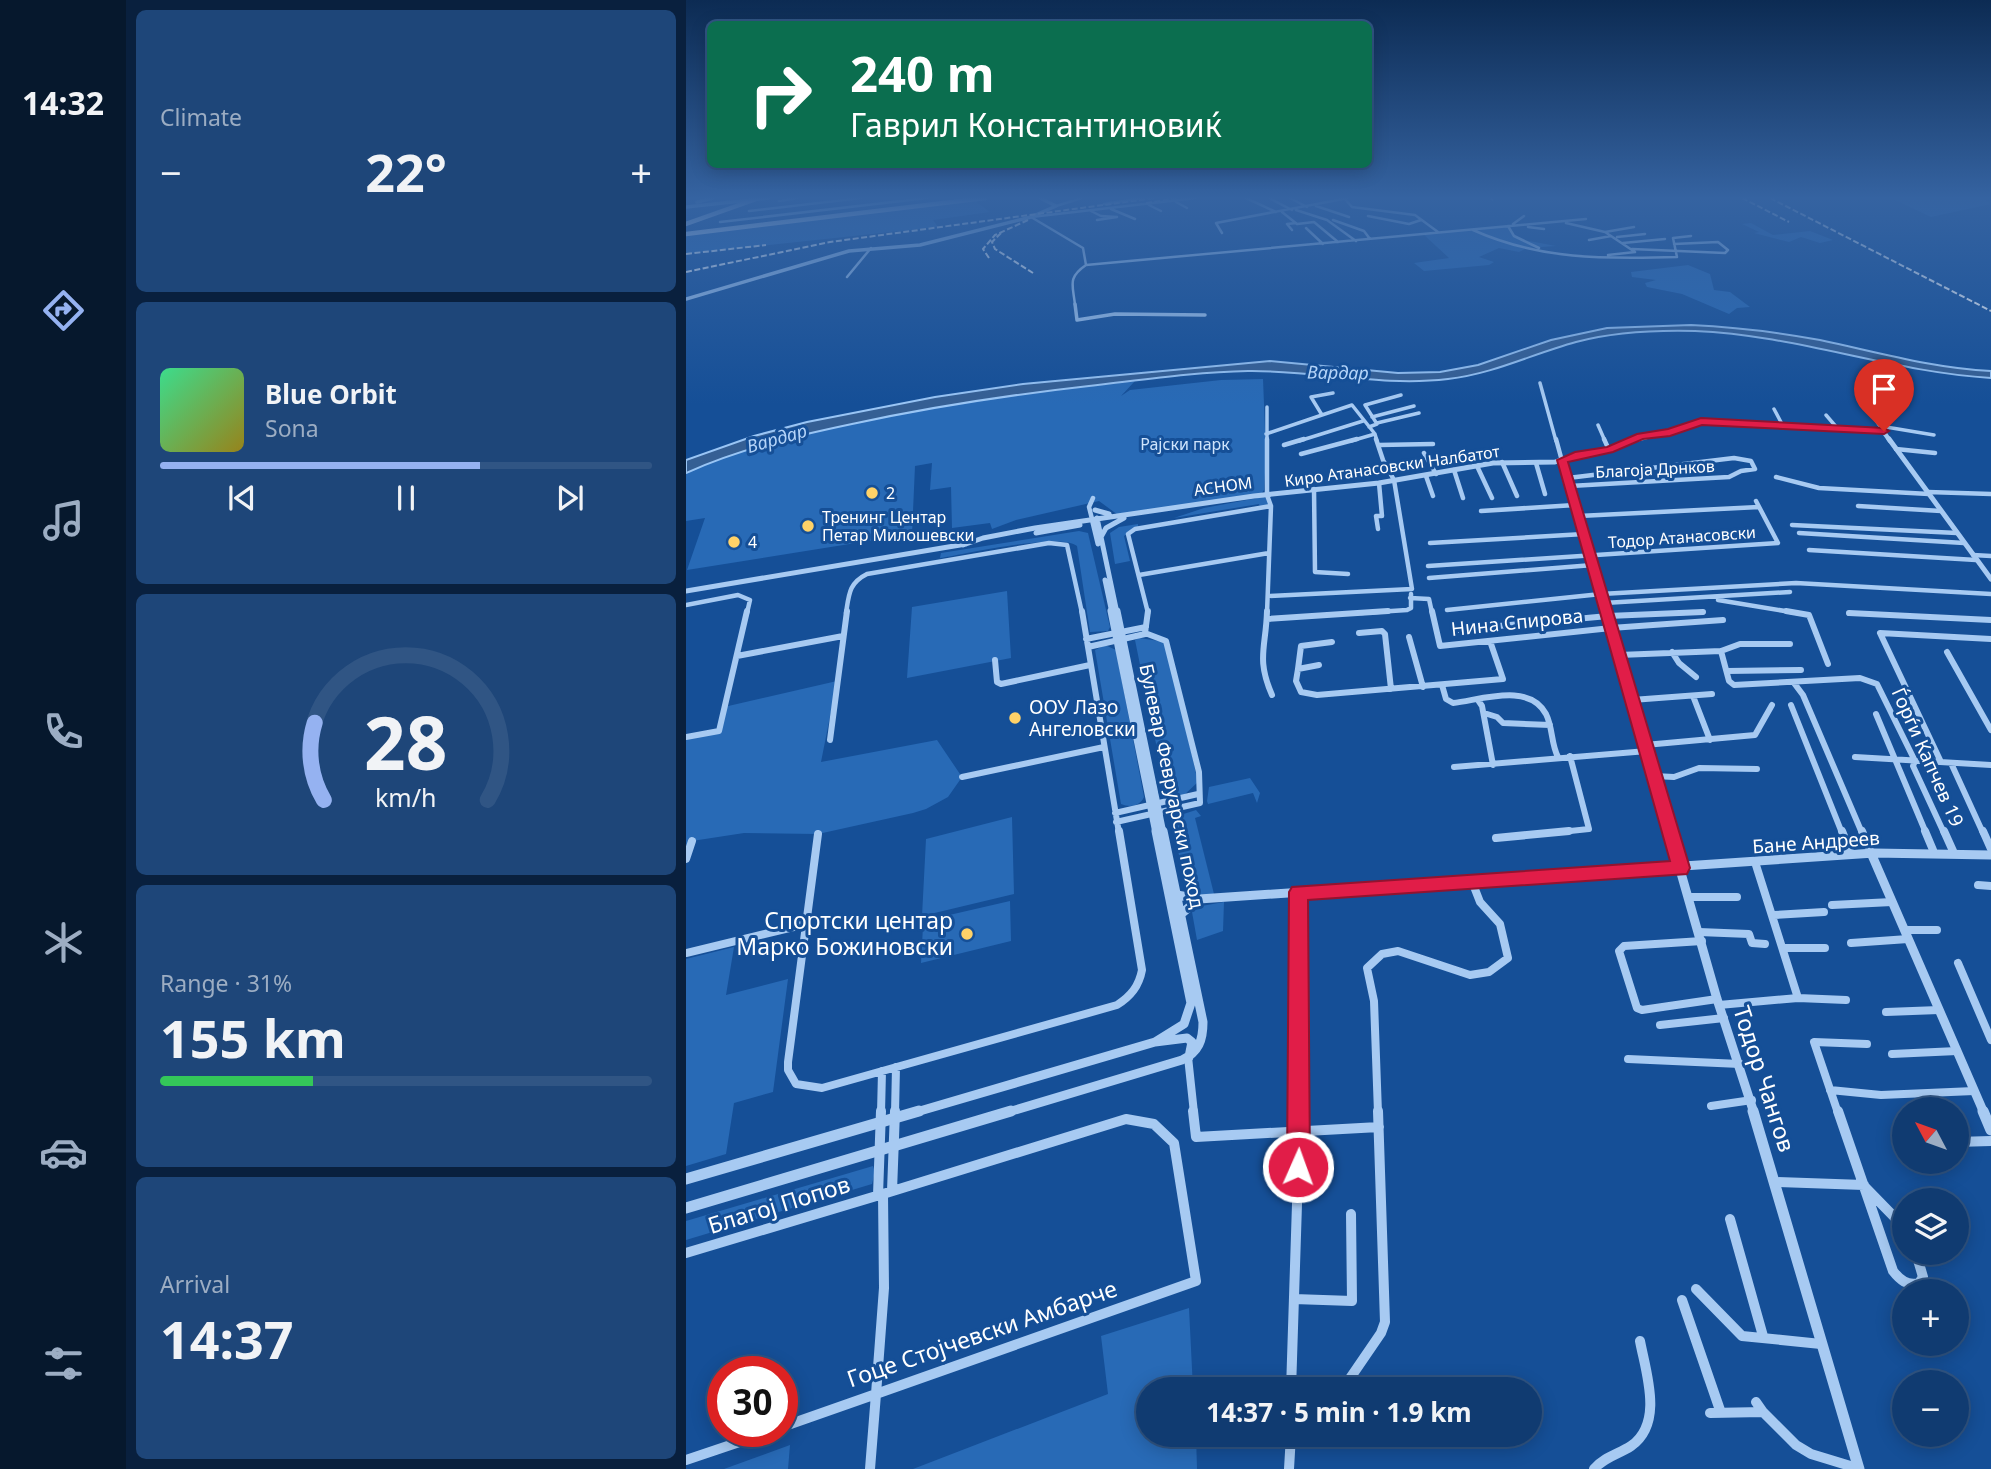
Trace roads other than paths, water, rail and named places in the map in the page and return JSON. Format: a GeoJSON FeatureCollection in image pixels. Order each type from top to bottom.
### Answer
{"type":"FeatureCollection","features":[{"type":"Feature","properties":{"kind":"street"},"geometry":{"type":"LineString","coordinates":[[686,299],[794,267]]}},
{"type":"Feature","properties":{"kind":"street"},"geometry":{"type":"LineString","coordinates":[[847,276],[855,267]]}},
{"type":"Feature","properties":{"kind":"street"},"geometry":{"type":"LineString","coordinates":[[1084,267],[1074,273],[1072,279],[1077,320],[1122,313],[1205,315]]}},
{"type":"Feature","properties":{"kind":"street","name":"Тодор Чангов"},"geometry":{"type":"LineString","coordinates":[[1540,383],[1690,897],[1718,1002],[1752,1100],[1859,1469]]}},
{"type":"Feature","properties":{"kind":"street"},"geometry":{"type":"LineString","coordinates":[[1322,415],[1311,397],[1333,393]]}},
{"type":"Feature","properties":{"kind":"street"},"geometry":{"type":"LineString","coordinates":[[1377,423],[1366,405],[1401,395]]}},
{"type":"Feature","properties":{"kind":"street"},"geometry":{"type":"LineString","coordinates":[[1868,404],[1868,409],[1896,449],[1990,578]]}},
{"type":"Feature","properties":{"kind":"street"},"geometry":{"type":"LineString","coordinates":[[1266,434],[1352,405],[1375,434],[1383,460],[1394,480],[1412,589],[1411,608],[1407,610],[1267,619]]}},
{"type":"Feature","properties":{"kind":"street"},"geometry":{"type":"LineString","coordinates":[[1372,417],[1414,406]]}},
{"type":"Feature","properties":{"kind":"street"},"geometry":{"type":"LineString","coordinates":[[1267,407],[1267,495],[1271,506],[1267,619],[1261,658],[1272,695]]}},
{"type":"Feature","properties":{"kind":"street"},"geometry":{"type":"LineString","coordinates":[[1774,409],[1783,426]]}},
{"type":"Feature","properties":{"kind":"street"},"geometry":{"type":"LineString","coordinates":[[1369,427],[1419,413]]}},
{"type":"Feature","properties":{"kind":"street"},"geometry":{"type":"LineString","coordinates":[[1826,415],[1838,429]]}},
{"type":"Feature","properties":{"kind":"street"},"geometry":{"type":"LineString","coordinates":[[1283,445],[1363,421]]}},
{"type":"Feature","properties":{"kind":"street","name":"Киро Атанасовски Налбатот"},"geometry":{"type":"LineString","coordinates":[[1267,495],[1379,483],[1503,462],[1536,463],[1562,460],[1579,454],[1609,450],[1641,436],[1670,432],[1701,421],[1882,429]]}},
{"type":"Feature","properties":{"kind":"street"},"geometry":{"type":"LineString","coordinates":[[1598,425],[1609,450]]}},
{"type":"Feature","properties":{"kind":"street"},"geometry":{"type":"LineString","coordinates":[[1882,429],[1904,428],[1934,435]]}},
{"type":"Feature","properties":{"kind":"street"},"geometry":{"type":"LineString","coordinates":[[1301,454],[1375,434]]}},
{"type":"Feature","properties":{"kind":"street"},"geometry":{"type":"LineString","coordinates":[[1379,445],[1433,444]]}},
{"type":"Feature","properties":{"kind":"street"},"geometry":{"type":"LineString","coordinates":[[1896,449],[1935,453]]}},
{"type":"Feature","properties":{"kind":"street"},"geometry":{"type":"LineString","coordinates":[[1424,453],[1436,474]]}},
{"type":"Feature","properties":{"kind":"street","name":"Благоја Дрнков"},"geometry":{"type":"LineString","coordinates":[[1567,478],[1734,458],[1751,461],[1755,469],[1741,471],[1733,477],[1570,486]]}},
{"type":"Feature","properties":{"kind":"street"},"geometry":{"type":"LineString","coordinates":[[1503,462],[1517,496]]}},
{"type":"Feature","properties":{"kind":"street"},"geometry":{"type":"LineString","coordinates":[[1536,463],[1545,495]]}},
{"type":"Feature","properties":{"kind":"street"},"geometry":{"type":"LineString","coordinates":[[1477,466],[1492,498]]}},
{"type":"Feature","properties":{"kind":"street"},"geometry":{"type":"LineString","coordinates":[[1454,470],[1463,498]]}},
{"type":"Feature","properties":{"kind":"street"},"geometry":{"type":"LineString","coordinates":[[1426,475],[1433,495]]}},
{"type":"Feature","properties":{"kind":"street"},"geometry":{"type":"LineString","coordinates":[[1733,477],[1743,481]]}},
{"type":"Feature","properties":{"kind":"street"},"geometry":{"type":"LineString","coordinates":[[1776,477],[1819,488],[1991,494]]}},
{"type":"Feature","properties":{"kind":"street"},"geometry":{"type":"LineString","coordinates":[[1378,529],[1376,516],[1382,516],[1379,483]]}},
{"type":"Feature","properties":{"kind":"street"},"geometry":{"type":"LineString","coordinates":[[1314,489],[1312,503],[1315,572],[1348,574]]}},
{"type":"Feature","properties":{"kind":"street","name":"АСНОМ"},"geometry":{"type":"LineString","coordinates":[[686,591],[1062,529],[1095,521],[1267,495]]}},
{"type":"Feature","properties":{"kind":"street","name":"Тодор Атанасовски"},"geometry":{"type":"LineString","coordinates":[[1590,555],[1778,543],[1756,501]]}},
{"type":"Feature","properties":{"kind":"street"},"geometry":{"type":"LineString","coordinates":[[1481,511],[1576,505]]}},
{"type":"Feature","properties":{"kind":"street"},"geometry":{"type":"LineString","coordinates":[[1145,634],[1149,617],[1128,534],[1130,531],[1271,506]]}},
{"type":"Feature","properties":{"kind":"street"},"geometry":{"type":"LineString","coordinates":[[1858,506],[1941,511]]}},
{"type":"Feature","properties":{"kind":"street","name":"Тодор Атанасовски"},"geometry":{"type":"LineString","coordinates":[[1579,516],[1759,507]]}},
{"type":"Feature","properties":{"kind":"street"},"geometry":{"type":"LineString","coordinates":[[1070,522],[1093,511],[1122,517]]}},
{"type":"Feature","properties":{"kind":"street"},"geometry":{"type":"LineString","coordinates":[[1093,511],[1095,521]]}},
{"type":"Feature","properties":{"kind":"street"},"geometry":{"type":"LineString","coordinates":[[1062,529],[1086,529],[1098,535],[1122,517]]}},
{"type":"Feature","properties":{"kind":"street","name":"АСНОМ"},"geometry":{"type":"LineString","coordinates":[[963,545],[992,536],[1070,522],[1095,521]]}},
{"type":"Feature","properties":{"kind":"street","name":"Булевар Февруарски поход"},"geometry":{"type":"LineString","coordinates":[[1095,521],[1203,1022],[1201,1043],[1197,1051],[1188,1057]]}},
{"type":"Feature","properties":{"kind":"street"},"geometry":{"type":"LineString","coordinates":[[1792,524],[1957,533]]}},
{"type":"Feature","properties":{"kind":"street"},"geometry":{"type":"LineString","coordinates":[[1799,533],[1964,543]]}},
{"type":"Feature","properties":{"kind":"street"},"geometry":{"type":"LineString","coordinates":[[1430,543],[1584,534]]}},
{"type":"Feature","properties":{"kind":"street"},"geometry":{"type":"LineString","coordinates":[[818,834],[788,1062],[791,1078],[802,1087],[822,1088],[1118,1005],[1129,997],[1139,982],[1142,970],[1088,647],[1077,598],[1072,552],[1067,545],[1049,543],[867,574],[855,580],[849,592],[830,740]]}},
{"type":"Feature","properties":{"kind":"street"},"geometry":{"type":"LineString","coordinates":[[931,550],[931,563]]}},
{"type":"Feature","properties":{"kind":"street"},"geometry":{"type":"LineString","coordinates":[[1809,550],[1991,556]]}},
{"type":"Feature","properties":{"kind":"street"},"geometry":{"type":"LineString","coordinates":[[923,552],[923,564]]}},
{"type":"Feature","properties":{"kind":"street"},"geometry":{"type":"LineString","coordinates":[[1139,575],[1269,553]]}},
{"type":"Feature","properties":{"kind":"street"},"geometry":{"type":"LineString","coordinates":[[1429,566],[1590,555]]}},
{"type":"Feature","properties":{"kind":"street"},"geometry":{"type":"LineString","coordinates":[[1429,578],[1593,565]]}},
{"type":"Feature","properties":{"kind":"street"},"geometry":{"type":"LineString","coordinates":[[1447,610],[1601,594],[1796,583],[1991,594]]}},
{"type":"Feature","properties":{"kind":"street"},"geometry":{"type":"LineString","coordinates":[[1268,596],[1412,589]]}},
{"type":"Feature","properties":{"kind":"street"},"geometry":{"type":"LineString","coordinates":[[1604,603],[1790,592]]}},
{"type":"Feature","properties":{"kind":"street"},"geometry":{"type":"LineString","coordinates":[[686,605],[734,595],[748,597],[750,600],[719,731],[686,737]]}},
{"type":"Feature","properties":{"kind":"street","name":"Нина Спирова"},"geometry":{"type":"LineString","coordinates":[[1410,598],[1429,599],[1440,646],[1611,628],[1723,620]]}},
{"type":"Feature","properties":{"kind":"street"},"geometry":{"type":"LineString","coordinates":[[1706,598],[1809,615],[1828,664]]}},
{"type":"Feature","properties":{"kind":"street"},"geometry":{"type":"LineString","coordinates":[[1455,630],[1703,612]]}},
{"type":"Feature","properties":{"kind":"street"},"geometry":{"type":"LineString","coordinates":[[1849,613],[1991,620]]}},
{"type":"Feature","properties":{"kind":"street"},"geometry":{"type":"LineString","coordinates":[[1088,647],[1148,625]]}},
{"type":"Feature","properties":{"kind":"street"},"geometry":{"type":"LineString","coordinates":[[1359,633],[1385,632],[1391,689]]}},
{"type":"Feature","properties":{"kind":"street"},"geometry":{"type":"LineString","coordinates":[[1941,762],[1880,633],[1991,639]]}},
{"type":"Feature","properties":{"kind":"street"},"geometry":{"type":"LineString","coordinates":[[1086,639],[1145,634],[1166,641],[1199,772],[1200,803],[1116,818]]}},
{"type":"Feature","properties":{"kind":"street"},"geometry":{"type":"LineString","coordinates":[[737,656],[843,636]]}},
{"type":"Feature","properties":{"kind":"street"},"geometry":{"type":"LineString","coordinates":[[1409,637],[1423,687]]}},
{"type":"Feature","properties":{"kind":"street"},"geometry":{"type":"LineString","coordinates":[[1332,642],[1301,646],[1297,687],[1306,694],[1503,679],[1490,641]]}},
{"type":"Feature","properties":{"kind":"street"},"geometry":{"type":"LineString","coordinates":[[1619,655],[1721,651],[1740,644],[1790,644]]}},
{"type":"Feature","properties":{"kind":"street"},"geometry":{"type":"LineString","coordinates":[[1721,651],[1734,685],[1794,683],[1802,695],[1991,1130]]}},
{"type":"Feature","properties":{"kind":"street"},"geometry":{"type":"LineString","coordinates":[[1672,652],[1679,663],[1696,677]]}},
{"type":"Feature","properties":{"kind":"street"},"geometry":{"type":"LineString","coordinates":[[1947,652],[1991,730]]}},
{"type":"Feature","properties":{"kind":"street"},"geometry":{"type":"LineString","coordinates":[[995,660],[997,682],[1001,684],[1090,665]]}},
{"type":"Feature","properties":{"kind":"street"},"geometry":{"type":"LineString","coordinates":[[1298,670],[1319,665]]}},
{"type":"Feature","properties":{"kind":"street"},"geometry":{"type":"LineString","coordinates":[[1727,671],[1801,670]]}},
{"type":"Feature","properties":{"kind":"street","name":"Ѓорѓи Капчев 19"},"geometry":{"type":"LineString","coordinates":[[1794,683],[1870,679],[1877,684],[1915,761],[1913,766],[1953,852]]}},
{"type":"Feature","properties":{"kind":"street"},"geometry":{"type":"LineString","coordinates":[[1442,685],[1446,699],[1451,702],[1519,696],[1532,699],[1544,709],[1550,725],[1552,747],[1558,757]]}},
{"type":"Feature","properties":{"kind":"street"},"geometry":{"type":"LineString","coordinates":[[1632,700],[1712,694]]}},
{"type":"Feature","properties":{"kind":"street"},"geometry":{"type":"LineString","coordinates":[[1693,696],[1710,740]]}},
{"type":"Feature","properties":{"kind":"street"},"geometry":{"type":"LineString","coordinates":[[1478,700],[1493,765]]}},
{"type":"Feature","properties":{"kind":"street"},"geometry":{"type":"LineString","coordinates":[[1454,767],[1493,765],[1755,735],[1772,705]]}},
{"type":"Feature","properties":{"kind":"street"},"geometry":{"type":"LineString","coordinates":[[1791,705],[1852,854]]}},
{"type":"Feature","properties":{"kind":"street"},"geometry":{"type":"LineString","coordinates":[[1483,713],[1497,717],[1503,723],[1550,725]]}},
{"type":"Feature","properties":{"kind":"street"},"geometry":{"type":"LineString","coordinates":[[1876,714],[1933,850]]}},
{"type":"Feature","properties":{"kind":"street"},"geometry":{"type":"LineString","coordinates":[[962,777],[1104,747]]}},
{"type":"Feature","properties":{"kind":"street"},"geometry":{"type":"LineString","coordinates":[[1496,838],[1588,829],[1570,756]]}},
{"type":"Feature","properties":{"kind":"street"},"geometry":{"type":"LineString","coordinates":[[1855,757],[1991,765]]}},
{"type":"Feature","properties":{"kind":"street"},"geometry":{"type":"LineString","coordinates":[[1951,763],[1991,849]]}},
{"type":"Feature","properties":{"kind":"street"},"geometry":{"type":"LineString","coordinates":[[1654,776],[1674,777],[1699,768],[1757,768]]}},
{"type":"Feature","properties":{"kind":"street"},"geometry":{"type":"LineString","coordinates":[[1156,809],[1198,794]]}},
{"type":"Feature","properties":{"kind":"street","name":"Булевар Февруарски поход"},"geometry":{"type":"LineString","coordinates":[[1155,1042],[1184,1026],[1191,1011],[1156,809]]}},
{"type":"Feature","properties":{"kind":"street"},"geometry":{"type":"LineString","coordinates":[[686,859],[692,841]]}},
{"type":"Feature","properties":{"kind":"street","name":"Бане Андреев"},"geometry":{"type":"LineString","coordinates":[[1177,895],[1199,899],[1871,853],[1933,850],[1991,855]]}},
{"type":"Feature","properties":{"kind":"street"},"geometry":{"type":"LineString","coordinates":[[1755,862],[1798,998]]}},
{"type":"Feature","properties":{"kind":"street"},"geometry":{"type":"LineString","coordinates":[[1351,1377],[1381,1333],[1385,1322],[1374,1001],[1367,968],[1375,957],[1394,949],[1408,951],[1436,966],[1464,975],[1492,972],[1500,967],[1508,958],[1503,931],[1494,916],[1480,902],[1471,879]]}},
{"type":"Feature","properties":{"kind":"street"},"geometry":{"type":"LineString","coordinates":[[1978,884],[1991,886]]}},
{"type":"Feature","properties":{"kind":"street"},"geometry":{"type":"LineString","coordinates":[[1291,1377],[1300,1130],[1298,892]]}},
{"type":"Feature","properties":{"kind":"street"},"geometry":{"type":"LineString","coordinates":[[1690,897],[1737,897]]}},
{"type":"Feature","properties":{"kind":"street"},"geometry":{"type":"LineString","coordinates":[[1181,914],[1199,899]]}},
{"type":"Feature","properties":{"kind":"street"},"geometry":{"type":"LineString","coordinates":[[1832,905],[1892,902]]}},
{"type":"Feature","properties":{"kind":"street"},"geometry":{"type":"LineString","coordinates":[[1773,915],[1824,912]]}},
{"type":"Feature","properties":{"kind":"street"},"geometry":{"type":"LineString","coordinates":[[686,953],[806,924]]}},
{"type":"Feature","properties":{"kind":"street"},"geometry":{"type":"LineString","coordinates":[[1851,943],[1937,930]]}},
{"type":"Feature","properties":{"kind":"street"},"geometry":{"type":"LineString","coordinates":[[1765,944],[1752,943],[1749,934],[1701,936],[1621,948],[1619,951],[1637,1008],[1642,1010],[1718,1002],[1798,998],[1846,1000]]}},
{"type":"Feature","properties":{"kind":"street"},"geometry":{"type":"LineString","coordinates":[[1784,948],[1825,948]]}},
{"type":"Feature","properties":{"kind":"street"},"geometry":{"type":"LineString","coordinates":[[1958,963],[1991,1040]]}},
{"type":"Feature","properties":{"kind":"street"},"geometry":{"type":"LineString","coordinates":[[1886,1012],[1939,1010]]}},
{"type":"Feature","properties":{"kind":"street"},"geometry":{"type":"LineString","coordinates":[[1660,1025],[1724,1018]]}},
{"type":"Feature","properties":{"kind":"street"},"geometry":{"type":"LineString","coordinates":[[686,1179],[1155,1042],[1187,1038],[1192,1042],[1188,1057],[1196,1137],[1379,1127]]}},
{"type":"Feature","properties":{"kind":"street"},"geometry":{"type":"LineString","coordinates":[[1867,1044],[1814,1042],[1894,1271],[1898,1277],[1910,1284],[1919,1283],[1923,1277],[1920,1265]]}},
{"type":"Feature","properties":{"kind":"street"},"geometry":{"type":"LineString","coordinates":[[1892,1054],[1957,1051]]}},
{"type":"Feature","properties":{"kind":"street"},"geometry":{"type":"LineString","coordinates":[[686,1208],[1188,1057]]}},
{"type":"Feature","properties":{"kind":"street"},"geometry":{"type":"LineString","coordinates":[[1628,1059],[1740,1063]]}},
{"type":"Feature","properties":{"kind":"street"},"geometry":{"type":"LineString","coordinates":[[884,1193],[892,1147],[896,1067]]}},
{"type":"Feature","properties":{"kind":"street"},"geometry":{"type":"LineString","coordinates":[[870,1469],[884,1286],[886,1221],[877,1151],[881,1071]]}},
{"type":"Feature","properties":{"kind":"street"},"geometry":{"type":"LineString","coordinates":[[1830,1090],[1881,1095],[1974,1091]]}},
{"type":"Feature","properties":{"kind":"street"},"geometry":{"type":"LineString","coordinates":[[1711,1106],[1752,1100]]}},
{"type":"Feature","properties":{"kind":"street","name":"Гоце Стојчевски Амбарче"},"geometry":{"type":"LineString","coordinates":[[798,1421],[1196,1281],[1174,1143],[1154,1123],[1126,1119],[884,1193]]}},
{"type":"Feature","properties":{"kind":"street"},"geometry":{"type":"LineString","coordinates":[[1969,1142],[1991,1141]]}},
{"type":"Feature","properties":{"kind":"street"},"geometry":{"type":"LineString","coordinates":[[1776,1182],[1864,1185],[1892,1214]]}},
{"type":"Feature","properties":{"kind":"street","name":"Благој Попов"},"geometry":{"type":"LineString","coordinates":[[686,1253],[884,1193]]}},
{"type":"Feature","properties":{"kind":"street"},"geometry":{"type":"LineString","coordinates":[[1294,1299],[1352,1301],[1351,1214]]}},
{"type":"Feature","properties":{"kind":"street"},"geometry":{"type":"LineString","coordinates":[[1730,1219],[1763,1336]]}},
{"type":"Feature","properties":{"kind":"street"},"geometry":{"type":"LineString","coordinates":[[1696,1289],[1742,1336],[1823,1344]]}},
{"type":"Feature","properties":{"kind":"street"},"geometry":{"type":"LineString","coordinates":[[1682,1300],[1715,1413],[1759,1407],[1797,1445],[1811,1454],[1859,1469]]}},
{"type":"Feature","properties":{"kind":"street"},"geometry":{"type":"LineString","coordinates":[[1594,1469],[1598,1463],[1635,1444],[1647,1429],[1650,1403],[1640,1341]]}},
{"type":"Feature","properties":{"kind":"street"},"geometry":{"type":"LineString","coordinates":[[686,1460],[725,1447]]}},
{"type":"Feature","properties":{"kind":"street"},"geometry":{"type":"LineString","coordinates":[[1289,1469],[1292,1447]]}},
{"type":"Feature","properties":{"kind":"water","name":"Вардар"},"geometry":{"type":"Polygon","coordinates":[[[1691,325],[1804,337],[1926,363],[1991,371],[1991,378],[1917,369],[1733,334],[1695,331],[1635,332],[1576,342],[1497,368],[1448,379],[1373,380],[1248,371],[1168,377],[999,397],[809,433],[747,450],[686,473],[686,460],[754,436],[807,422],[935,397],[1023,384],[1270,361],[1398,373],[1440,372],[1478,365],[1551,340],[1607,328],[1691,325]]]}},
{"type":"Feature","properties":{"kind":"railway"},"geometry":{"type":"LineString","coordinates":[[686,272],[712,267]]}},
{"type":"Feature","properties":{"kind":"railway"},"geometry":{"type":"LineString","coordinates":[[1023,267],[1033,273]]}},
{"type":"Feature","properties":{"kind":"railway"},"geometry":{"type":"LineString","coordinates":[[1904,267],[1991,311]]}},
{"type":"Feature","properties":{"kind":"place","name":"2"},"geometry":{"type":"Point","coordinates":[872,493]}},
{"type":"Feature","properties":{"kind":"place","name":"Тренинг Центар Петар Милошевски"},"geometry":{"type":"Point","coordinates":[808,526]}},
{"type":"Feature","properties":{"kind":"place","name":"4"},"geometry":{"type":"Point","coordinates":[734,542]}},
{"type":"Feature","properties":{"kind":"place","name":"ООУ Лазо Ангеловски"},"geometry":{"type":"Point","coordinates":[1015,718]}},
{"type":"Feature","properties":{"kind":"place","name":"Спортски центар Марко Божиновски"},"geometry":{"type":"Point","coordinates":[967,934]}},
{"type":"Feature","properties":{"kind":"park label","name":"Рајски парк"},"geometry":{"type":"Point","coordinates":[1185,444]}}]}
